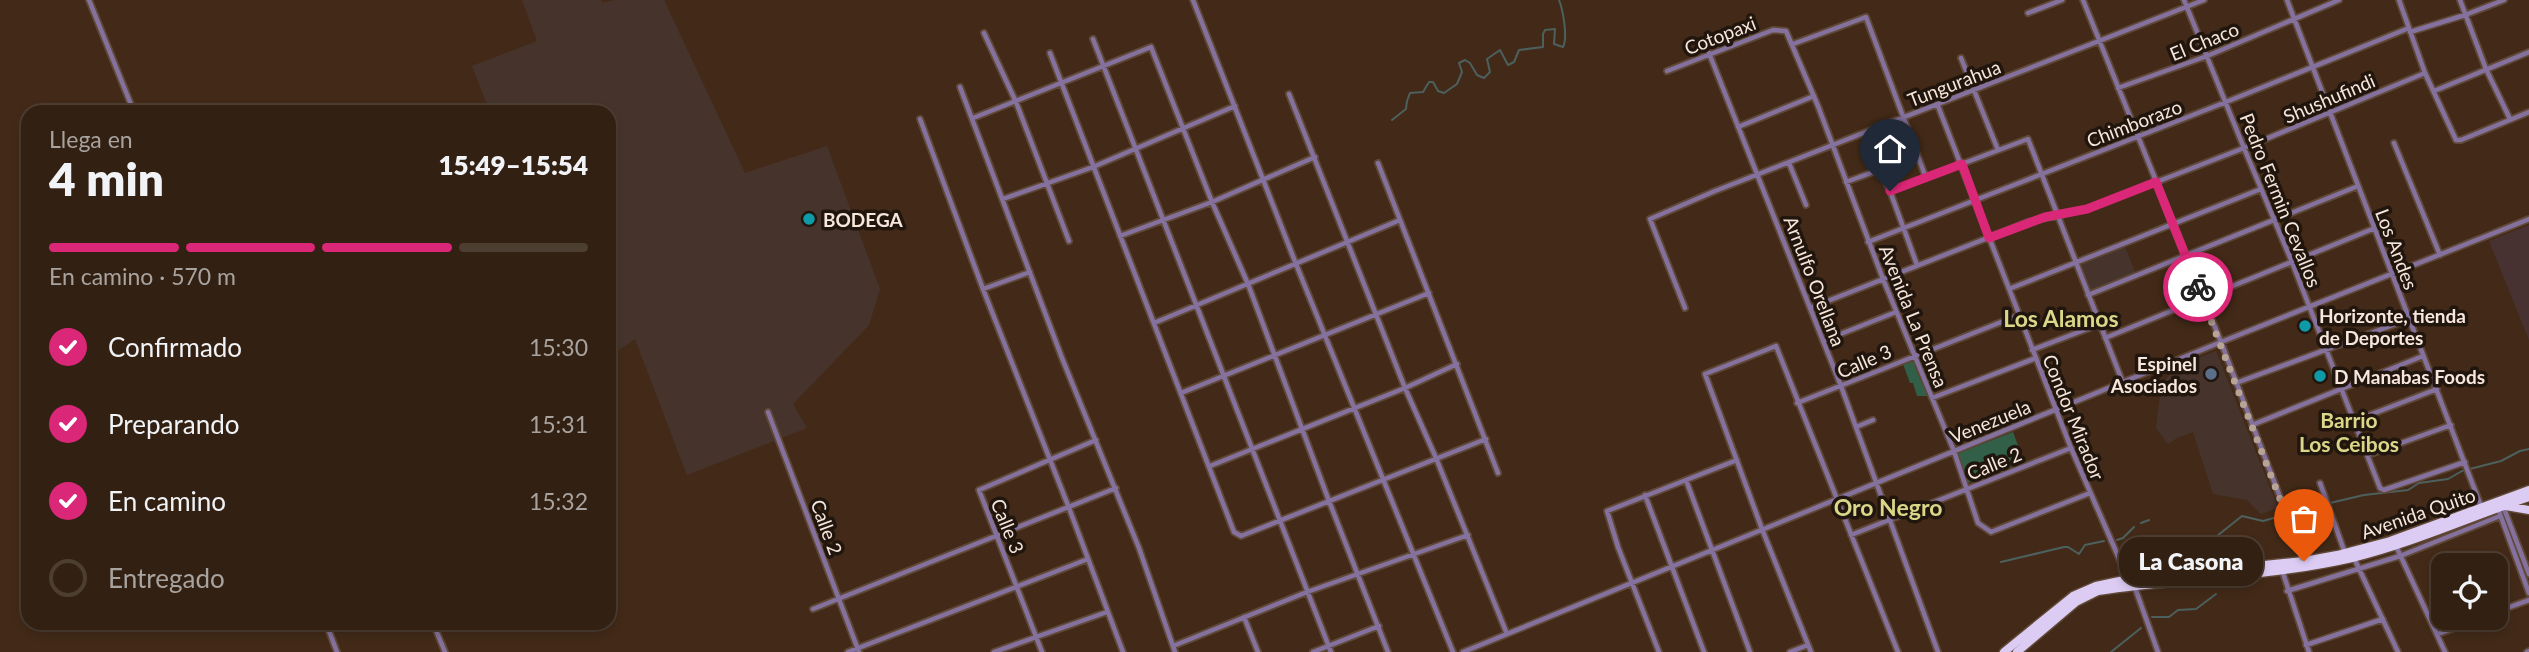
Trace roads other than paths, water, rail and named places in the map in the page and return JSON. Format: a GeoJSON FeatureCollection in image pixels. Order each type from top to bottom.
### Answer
{"type":"FeatureCollection","features":[{"type":"Feature","properties":{"kind":"highway","name":"Avenida Quito"},"geometry":{"type":"LineString","coordinates":[[2004,652],[2085,589],[2349,555],[2482,507],[2499,507],[2529,490]]}},
{"type":"Feature","properties":{"kind":"highway","name":"Avenida Quito"},"geometry":{"type":"LineString","coordinates":[[2017,652],[2076,602],[2098,591],[2132,582],[2282,569],[2395,545],[2529,497]]}},
{"type":"Feature","properties":{"kind":"highway"},"geometry":{"type":"LineString","coordinates":[[2499,507],[2529,510]]}},
{"type":"Feature","properties":{"kind":"street"},"geometry":{"type":"LineString","coordinates":[[89,0],[131,105]]}},
{"type":"Feature","properties":{"kind":"street"},"geometry":{"type":"LineString","coordinates":[[1193,0],[1296,264],[1453,652]]}},
{"type":"Feature","properties":{"kind":"street"},"geometry":{"type":"LineString","coordinates":[[2028,13],[2062,0]]}},
{"type":"Feature","properties":{"kind":"street"},"geometry":{"type":"LineString","coordinates":[[2082,0],[2221,342],[2304,561]]}},
{"type":"Feature","properties":{"kind":"street","name":"Pedro Fermin Cevallos"},"geometry":{"type":"LineString","coordinates":[[2184,0],[2328,349],[2382,490],[2466,463]]}},
{"type":"Feature","properties":{"kind":"street","name":"Tungurahua"},"geometry":{"type":"LineString","coordinates":[[1685,308],[1650,219],[1715,191],[2204,0]]}},
{"type":"Feature","properties":{"kind":"street","name":"Los Andes"},"geometry":{"type":"LineString","coordinates":[[2287,0],[2482,507]]}},
{"type":"Feature","properties":{"kind":"street","name":"El Chaco"},"geometry":{"type":"LineString","coordinates":[[2118,88],[2207,56],[2339,0]]}},
{"type":"Feature","properties":{"kind":"street"},"geometry":{"type":"LineString","coordinates":[[2399,0],[2425,73],[2456,140],[2529,112]]}},
{"type":"Feature","properties":{"kind":"street"},"geometry":{"type":"LineString","coordinates":[[2460,0],[2486,69],[2510,119]]}},
{"type":"Feature","properties":{"kind":"street","name":"Chimborazo"},"geometry":{"type":"LineString","coordinates":[[1868,242],[2409,30],[2465,15],[2504,0]]}},
{"type":"Feature","properties":{"kind":"street"},"geometry":{"type":"LineString","coordinates":[[1793,44],[1866,17],[1926,178]]}},
{"type":"Feature","properties":{"kind":"street","name":"Avenida La Prensa"},"geometry":{"type":"LineString","coordinates":[[1783,29],[1788,33],[1814,96],[1868,242],[1954,451],[1978,523],[1991,532],[2090,493]]}},
{"type":"Feature","properties":{"kind":"street","name":"Cotopaxi"},"geometry":{"type":"LineString","coordinates":[[1667,71],[1773,30],[1783,29]]}},
{"type":"Feature","properties":{"kind":"street"},"geometry":{"type":"LineString","coordinates":[[984,33],[1016,102],[1069,242]]}},
{"type":"Feature","properties":{"kind":"street"},"geometry":{"type":"LineString","coordinates":[[1093,39],[1330,649]]}},
{"type":"Feature","properties":{"kind":"street"},"geometry":{"type":"LineString","coordinates":[[973,118],[1151,47],[1212,202],[1248,284],[1388,652]]}},
{"type":"Feature","properties":{"kind":"street"},"geometry":{"type":"LineString","coordinates":[[2434,91],[2529,52]]}},
{"type":"Feature","properties":{"kind":"street"},"geometry":{"type":"LineString","coordinates":[[1050,53],[1232,527],[1238,535],[1281,521],[1486,439]]}},
{"type":"Feature","properties":{"kind":"street","name":"Arnulfo Orellana"},"geometry":{"type":"LineString","coordinates":[[1709,54],[1841,386],[1938,652]]}},
{"type":"Feature","properties":{"kind":"street"},"geometry":{"type":"LineString","coordinates":[[1961,58],[1998,150]]}},
{"type":"Feature","properties":{"kind":"street","name":"Shushufindi"},"geometry":{"type":"LineString","coordinates":[[1810,308],[2028,222],[2087,209],[2425,73]]}},
{"type":"Feature","properties":{"kind":"street"},"geometry":{"type":"LineString","coordinates":[[960,87],[1062,358],[1116,488],[1175,652]]}},
{"type":"Feature","properties":{"kind":"street"},"geometry":{"type":"LineString","coordinates":[[1289,94],[1405,388],[1507,634]]}},
{"type":"Feature","properties":{"kind":"street"},"geometry":{"type":"LineString","coordinates":[[1738,127],[1814,96]]}},
{"type":"Feature","properties":{"kind":"street"},"geometry":{"type":"LineString","coordinates":[[1003,200],[1093,167],[1235,106]]}},
{"type":"Feature","properties":{"kind":"street","name":"Condor Mirador"},"geometry":{"type":"LineString","coordinates":[[1938,106],[2070,448],[2132,582],[2158,652]]}},
{"type":"Feature","properties":{"kind":"street"},"geometry":{"type":"LineString","coordinates":[[920,119],[1122,652]]}},
{"type":"Feature","properties":{"kind":"street"},"geometry":{"type":"LineString","coordinates":[[1890,191],[2028,139],[2123,383]]}},
{"type":"Feature","properties":{"kind":"street"},"geometry":{"type":"LineString","coordinates":[[2393,143],[2440,255]]}},
{"type":"Feature","properties":{"kind":"street"},"geometry":{"type":"LineString","coordinates":[[1846,182],[1917,156]]}},
{"type":"Feature","properties":{"kind":"street"},"geometry":{"type":"LineString","coordinates":[[1120,236],[1212,202],[1315,157]]}},
{"type":"Feature","properties":{"kind":"street"},"geometry":{"type":"LineString","coordinates":[[1378,163],[1499,473]]}},
{"type":"Feature","properties":{"kind":"street"},"geometry":{"type":"LineString","coordinates":[[1789,163],[1806,205]]}},
{"type":"Feature","properties":{"kind":"street"},"geometry":{"type":"LineString","coordinates":[[1880,170],[1917,265]]}},
{"type":"Feature","properties":{"kind":"street"},"geometry":{"type":"LineString","coordinates":[[2088,295],[2358,186]]}},
{"type":"Feature","properties":{"kind":"street"},"geometry":{"type":"LineString","coordinates":[[2009,289],[2262,189]]}},
{"type":"Feature","properties":{"kind":"street","name":"Venezuela"},"geometry":{"type":"LineString","coordinates":[[1463,652],[2529,219]]}},
{"type":"Feature","properties":{"kind":"street"},"geometry":{"type":"LineString","coordinates":[[1154,323],[1400,220]]}},
{"type":"Feature","properties":{"kind":"street"},"geometry":{"type":"LineString","coordinates":[[2105,338],[2375,228]]}},
{"type":"Feature","properties":{"kind":"street"},"geometry":{"type":"LineString","coordinates":[[983,289],[1030,272]]}},
{"type":"Feature","properties":{"kind":"street"},"geometry":{"type":"LineString","coordinates":[[1181,393],[1429,293]]}},
{"type":"Feature","properties":{"kind":"street"},"geometry":{"type":"LineString","coordinates":[[1823,341],[1896,312]]}},
{"type":"Feature","properties":{"kind":"street","name":"Calle 3"},"geometry":{"type":"LineString","coordinates":[[1797,403],[2019,315]]}},
{"type":"Feature","properties":{"kind":"street"},"geometry":{"type":"LineString","coordinates":[[2236,383],[2409,319]]}},
{"type":"Feature","properties":{"kind":"street"},"geometry":{"type":"LineString","coordinates":[[2032,350],[2100,324]]}},
{"type":"Feature","properties":{"kind":"street"},"geometry":{"type":"LineString","coordinates":[[1811,652],[1705,374],[1776,346],[1898,652]]}},
{"type":"Feature","properties":{"kind":"street"},"geometry":{"type":"LineString","coordinates":[[2252,425],[2341,387],[2424,356]]}},
{"type":"Feature","properties":{"kind":"street"},"geometry":{"type":"LineString","coordinates":[[1932,398],[2036,358]]}},
{"type":"Feature","properties":{"kind":"street"},"geometry":{"type":"LineString","coordinates":[[1210,466],[1405,388],[1457,364]]}},
{"type":"Feature","properties":{"kind":"street"},"geometry":{"type":"LineString","coordinates":[[2354,421],[2437,389]]}},
{"type":"Feature","properties":{"kind":"street","name":"Calle 2"},"geometry":{"type":"LineString","coordinates":[[768,412],[858,650]]}},
{"type":"Feature","properties":{"kind":"street"},"geometry":{"type":"LineString","coordinates":[[1856,427],[1873,420]]}},
{"type":"Feature","properties":{"kind":"street"},"geometry":{"type":"LineString","coordinates":[[2368,455],[2451,425]]}},
{"type":"Feature","properties":{"kind":"street","name":"Calle 3"},"geometry":{"type":"LineString","coordinates":[[1042,652],[979,490],[1096,440]]}},
{"type":"Feature","properties":{"kind":"street","name":"Calle 2"},"geometry":{"type":"LineString","coordinates":[[1851,535],[2070,448]]}},
{"type":"Feature","properties":{"kind":"street"},"geometry":{"type":"LineString","coordinates":[[1658,652],[1607,511],[1737,460]]}},
{"type":"Feature","properties":{"kind":"street"},"geometry":{"type":"LineString","coordinates":[[1686,480],[1750,652]]}},
{"type":"Feature","properties":{"kind":"street"},"geometry":{"type":"LineString","coordinates":[[2320,484],[2349,555],[2360,570],[2398,652]]}},
{"type":"Feature","properties":{"kind":"street"},"geometry":{"type":"LineString","coordinates":[[813,609],[1116,488]]}},
{"type":"Feature","properties":{"kind":"street"},"geometry":{"type":"LineString","coordinates":[[1645,495],[1704,652]]}},
{"type":"Feature","properties":{"kind":"street"},"geometry":{"type":"LineString","coordinates":[[2287,590],[2400,556],[2499,507]]}},
{"type":"Feature","properties":{"kind":"street"},"geometry":{"type":"LineString","coordinates":[[2499,507],[2529,574]]}},
{"type":"Feature","properties":{"kind":"street"},"geometry":{"type":"LineString","coordinates":[[2499,507],[2529,593]]}},
{"type":"Feature","properties":{"kind":"street"},"geometry":{"type":"LineString","coordinates":[[1173,646],[1307,592],[1468,535]]}},
{"type":"Feature","properties":{"kind":"street"},"geometry":{"type":"LineString","coordinates":[[2395,545],[2445,652]]}},
{"type":"Feature","properties":{"kind":"street"},"geometry":{"type":"LineString","coordinates":[[848,652],[1088,559]]}},
{"type":"Feature","properties":{"kind":"street"},"geometry":{"type":"LineString","coordinates":[[2282,569],[2309,652]]}},
{"type":"Feature","properties":{"kind":"street"},"geometry":{"type":"LineString","coordinates":[[2508,608],[2529,600]]}},
{"type":"Feature","properties":{"kind":"street"},"geometry":{"type":"LineString","coordinates":[[994,652],[1107,611]]}},
{"type":"Feature","properties":{"kind":"street"},"geometry":{"type":"LineString","coordinates":[[1244,617],[1258,652]]}},
{"type":"Feature","properties":{"kind":"street"},"geometry":{"type":"LineString","coordinates":[[2306,645],[2383,619]]}},
{"type":"Feature","properties":{"kind":"street"},"geometry":{"type":"LineString","coordinates":[[1313,652],[1330,649],[1379,626]]}},
{"type":"Feature","properties":{"kind":"street"},"geometry":{"type":"LineString","coordinates":[[329,630],[337,652]]}},
{"type":"Feature","properties":{"kind":"street"},"geometry":{"type":"LineString","coordinates":[[436,630],[444,652]]}},
{"type":"Feature","properties":{"kind":"street"},"geometry":{"type":"LineString","coordinates":[[2438,634],[2449,630]]}},
{"type":"Feature","properties":{"kind":"street"},"geometry":{"type":"LineString","coordinates":[[1790,652],[1808,645]]}},
{"type":"Feature","properties":{"kind":"waterway"},"geometry":{"type":"LineString","coordinates":[[1392,120],[1406,109],[1410,93],[1423,92],[1429,82],[1433,82],[1438,91],[1444,93],[1457,84],[1462,72],[1459,63],[1465,60],[1477,75],[1484,78],[1490,72],[1487,59],[1500,50],[1508,65],[1514,62],[1519,50],[1543,47],[1545,30],[1555,29],[1554,44],[1563,47],[1565,31],[1559,0]]}},
{"type":"Feature","properties":{"kind":"waterway"},"geometry":{"type":"LineString","coordinates":[[2296,511],[2364,495],[2408,490],[2419,483],[2448,479],[2462,471],[2501,461],[2529,449]]}},
{"type":"Feature","properties":{"kind":"waterway"},"geometry":{"type":"LineString","coordinates":[[2213,563],[2202,548],[2242,516],[2263,521],[2277,517]]}},
{"type":"Feature","properties":{"kind":"waterway"},"geometry":{"type":"LineString","coordinates":[[2141,523],[2149,520]]}},
{"type":"Feature","properties":{"kind":"waterway"},"geometry":{"type":"LineString","coordinates":[[2117,540],[2134,527]]}},
{"type":"Feature","properties":{"kind":"waterway"},"geometry":{"type":"LineString","coordinates":[[2001,562],[2064,547],[2079,554],[2085,545],[2104,541]]}},
{"type":"Feature","properties":{"kind":"waterway"},"geometry":{"type":"LineString","coordinates":[[2152,617],[2169,617],[2178,610],[2196,609],[2216,594]]}},
{"type":"Feature","properties":{"kind":"waterway"},"geometry":{"type":"LineString","coordinates":[[2111,652],[2141,628]]}},
{"type":"Feature","properties":{"kind":"place","name":"BODEGA"},"geometry":{"type":"Point","coordinates":[809,219]}},
{"type":"Feature","properties":{"kind":"place","name":"Horizonte, tienda de Deportes"},"geometry":{"type":"Point","coordinates":[2305,326]}},
{"type":"Feature","properties":{"kind":"place","name":"Espinel Asociados"},"geometry":{"type":"Point","coordinates":[2211,374]}},
{"type":"Feature","properties":{"kind":"place","name":"D Manabas Foods"},"geometry":{"type":"Point","coordinates":[2320,376]}},
{"type":"Feature","properties":{"kind":"place","name":"La Casona"},"geometry":{"type":"Point","coordinates":[2304,561]}},
{"type":"Feature","properties":{"kind":"district","name":"Los Alamos"},"geometry":{"type":"Point","coordinates":[2061,318]}},
{"type":"Feature","properties":{"kind":"district","name":"Barrio Los Ceibos"},"geometry":{"type":"Point","coordinates":[2349,431]}},
{"type":"Feature","properties":{"kind":"district","name":"Oro Negro"},"geometry":{"type":"Point","coordinates":[1888,507]}}]}
